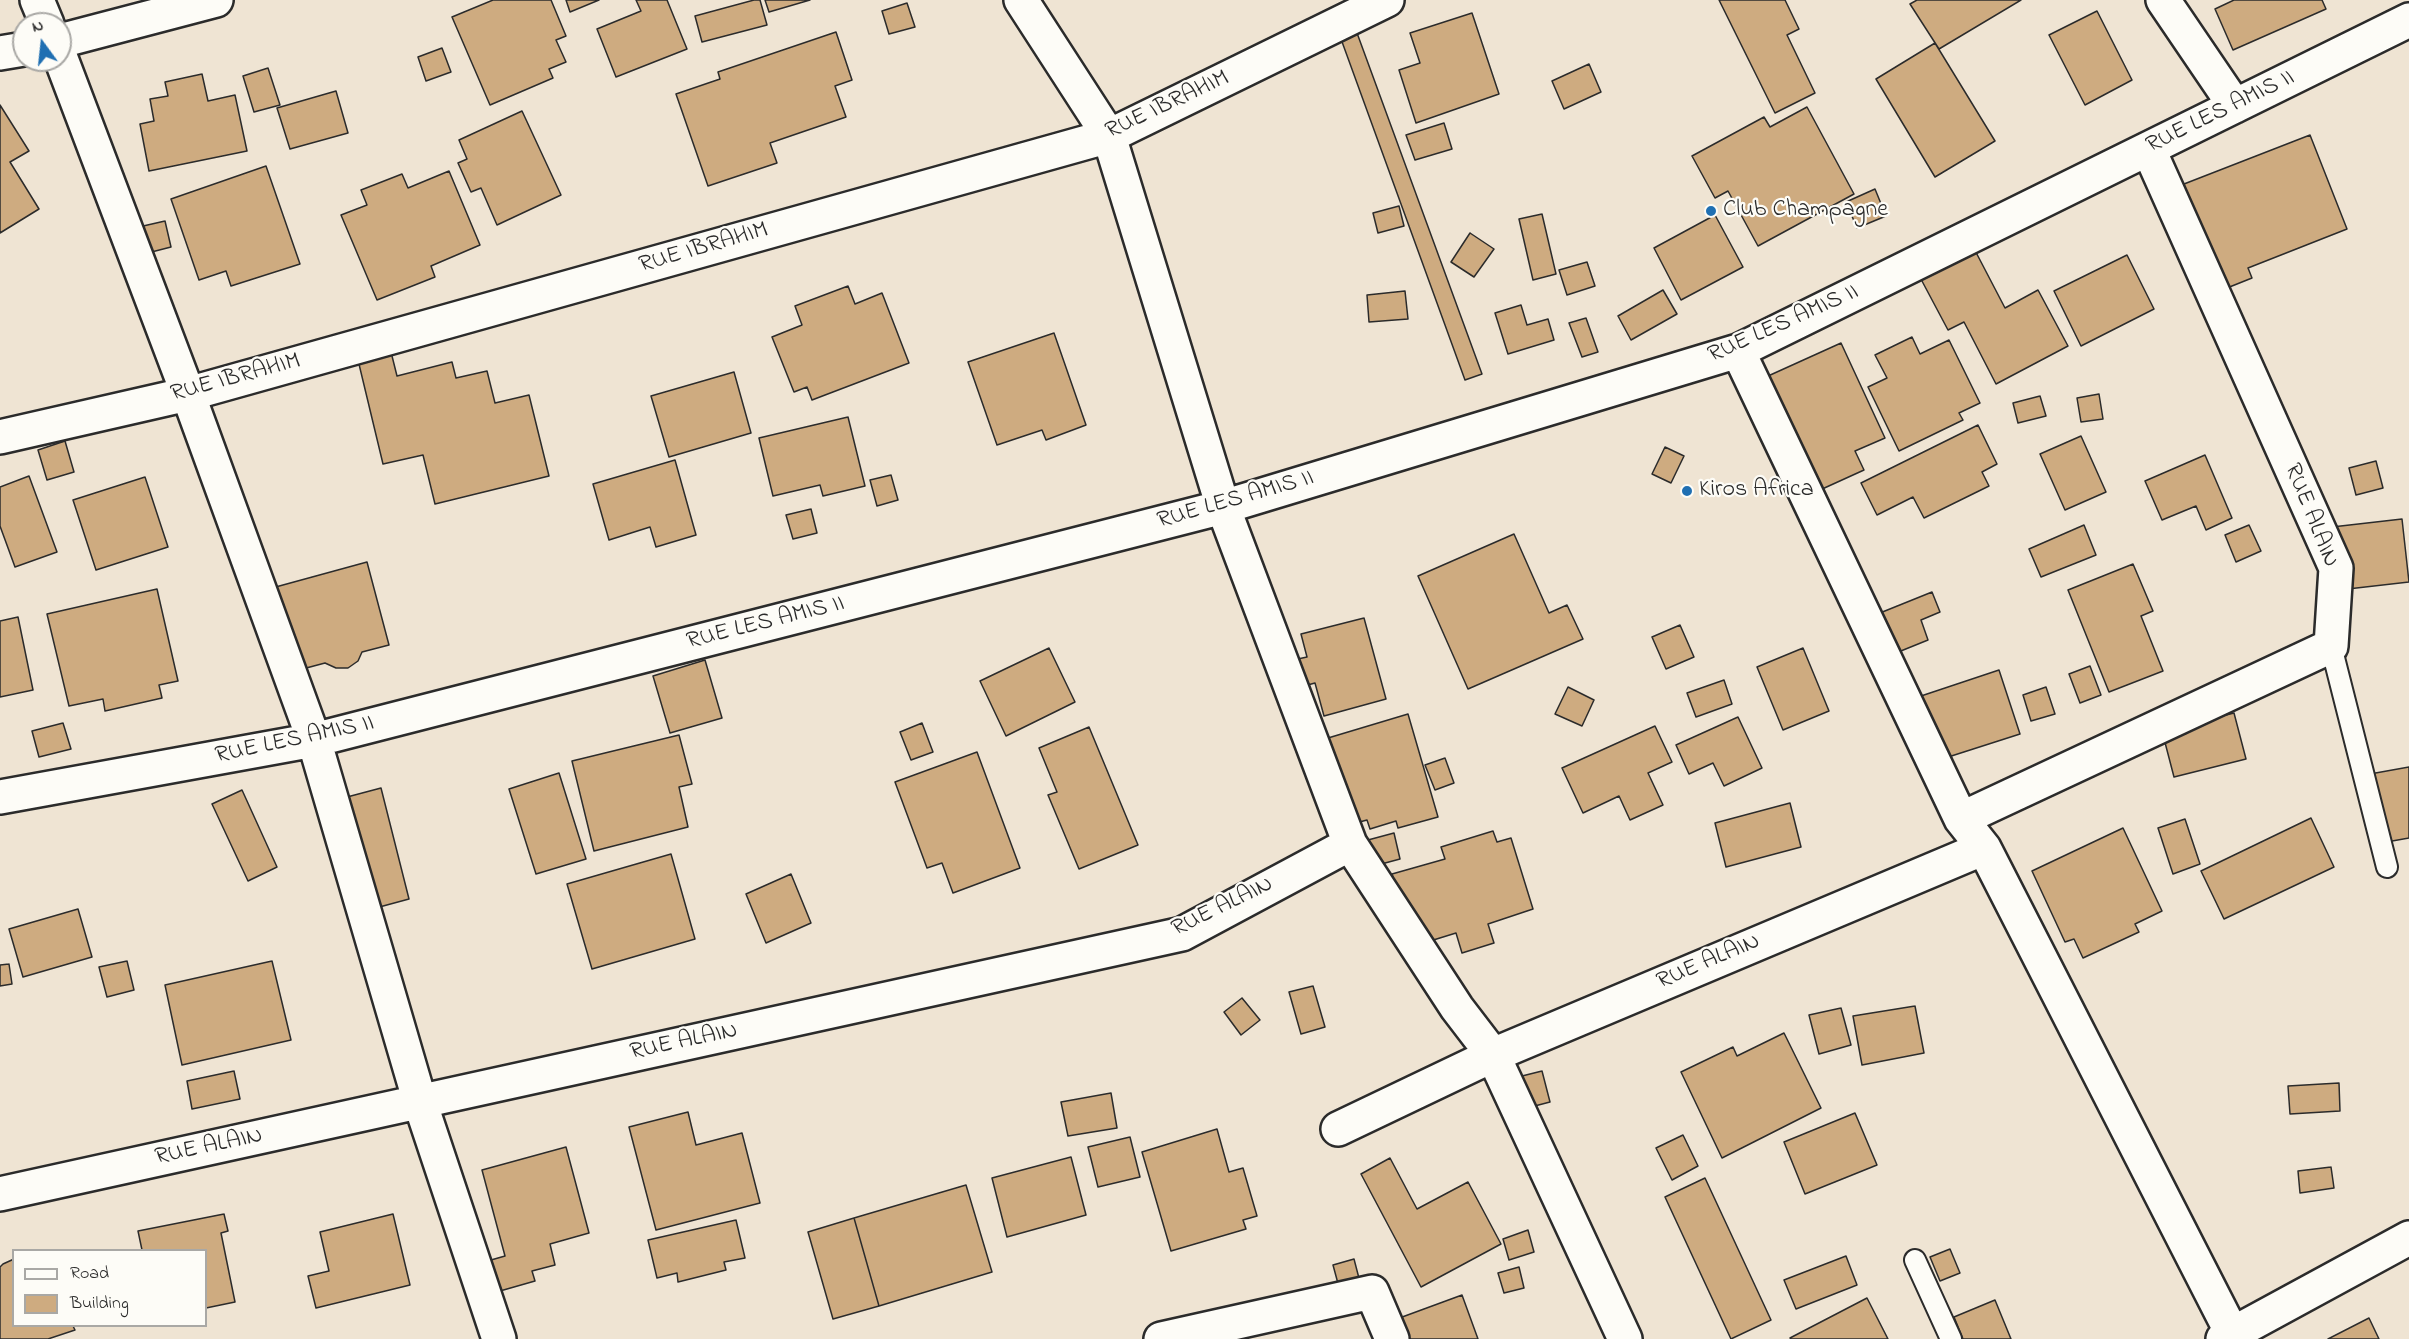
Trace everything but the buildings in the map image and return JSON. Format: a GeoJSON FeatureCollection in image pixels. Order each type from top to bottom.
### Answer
{"type":"FeatureCollection","features":[{"type":"Feature","properties":{"kind":"street"},"geometry":{"type":"LineString","coordinates":[[72,38],[216,0]]}},
{"type":"Feature","properties":{"kind":"street"},"geometry":{"type":"LineString","coordinates":[[1021,0],[1109,136],[1223,507],[1350,844],[1457,1008],[1493,1055],[1625,1339]]}},
{"type":"Feature","properties":{"kind":"street","name":"RUE IBRAHIM"},"geometry":{"type":"LineString","coordinates":[[0,437],[188,394],[1109,136],[1387,0]]}},
{"type":"Feature","properties":{"kind":"street"},"geometry":{"type":"LineString","coordinates":[[2163,0],[2235,106]]}},
{"type":"Feature","properties":{"kind":"street","name":"RUE LES AMIS II"},"geometry":{"type":"LineString","coordinates":[[0,797],[314,741],[1223,507],[1738,351],[2409,20]]}},
{"type":"Feature","properties":{"kind":"street"},"geometry":{"type":"LineString","coordinates":[[66,72],[188,394],[314,741],[420,1102],[499,1339]]}},
{"type":"Feature","properties":{"kind":"street","name":"RUE ALAIN"},"geometry":{"type":"LineString","coordinates":[[2149,150],[2336,568],[2331,646]]}},
{"type":"Feature","properties":{"kind":"street"},"geometry":{"type":"LineString","coordinates":[[1738,351],[1962,819],[1984,848],[2230,1337],[2409,1238]]}},
{"type":"Feature","properties":{"kind":"street"},"geometry":{"type":"LineString","coordinates":[[1962,819],[2331,646]]}},
{"type":"Feature","properties":{"kind":"street","name":"RUE ALAIN"},"geometry":{"type":"LineString","coordinates":[[0,1194],[1182,933],[1350,844]]}},
{"type":"Feature","properties":{"kind":"street","name":"RUE ALAIN"},"geometry":{"type":"LineString","coordinates":[[1338,1129],[1493,1055],[1984,848]]}},
{"type":"Feature","properties":{"kind":"street"},"geometry":{"type":"LineString","coordinates":[[1161,1339],[1372,1292],[1392,1339]]}},
{"type":"Feature","properties":{"kind":"lane"},"geometry":{"type":"LineString","coordinates":[[2331,646],[2387,867]]}},
{"type":"Feature","properties":{"kind":"lane"},"geometry":{"type":"LineString","coordinates":[[1915,1260],[1951,1339]]}},
{"type":"Feature","properties":{"kind":"place","name":"Club Champagne"},"geometry":{"type":"Point","coordinates":[1711,211]}},
{"type":"Feature","properties":{"kind":"place","name":"Kiros Africa"},"geometry":{"type":"Point","coordinates":[1687,491]}}]}
